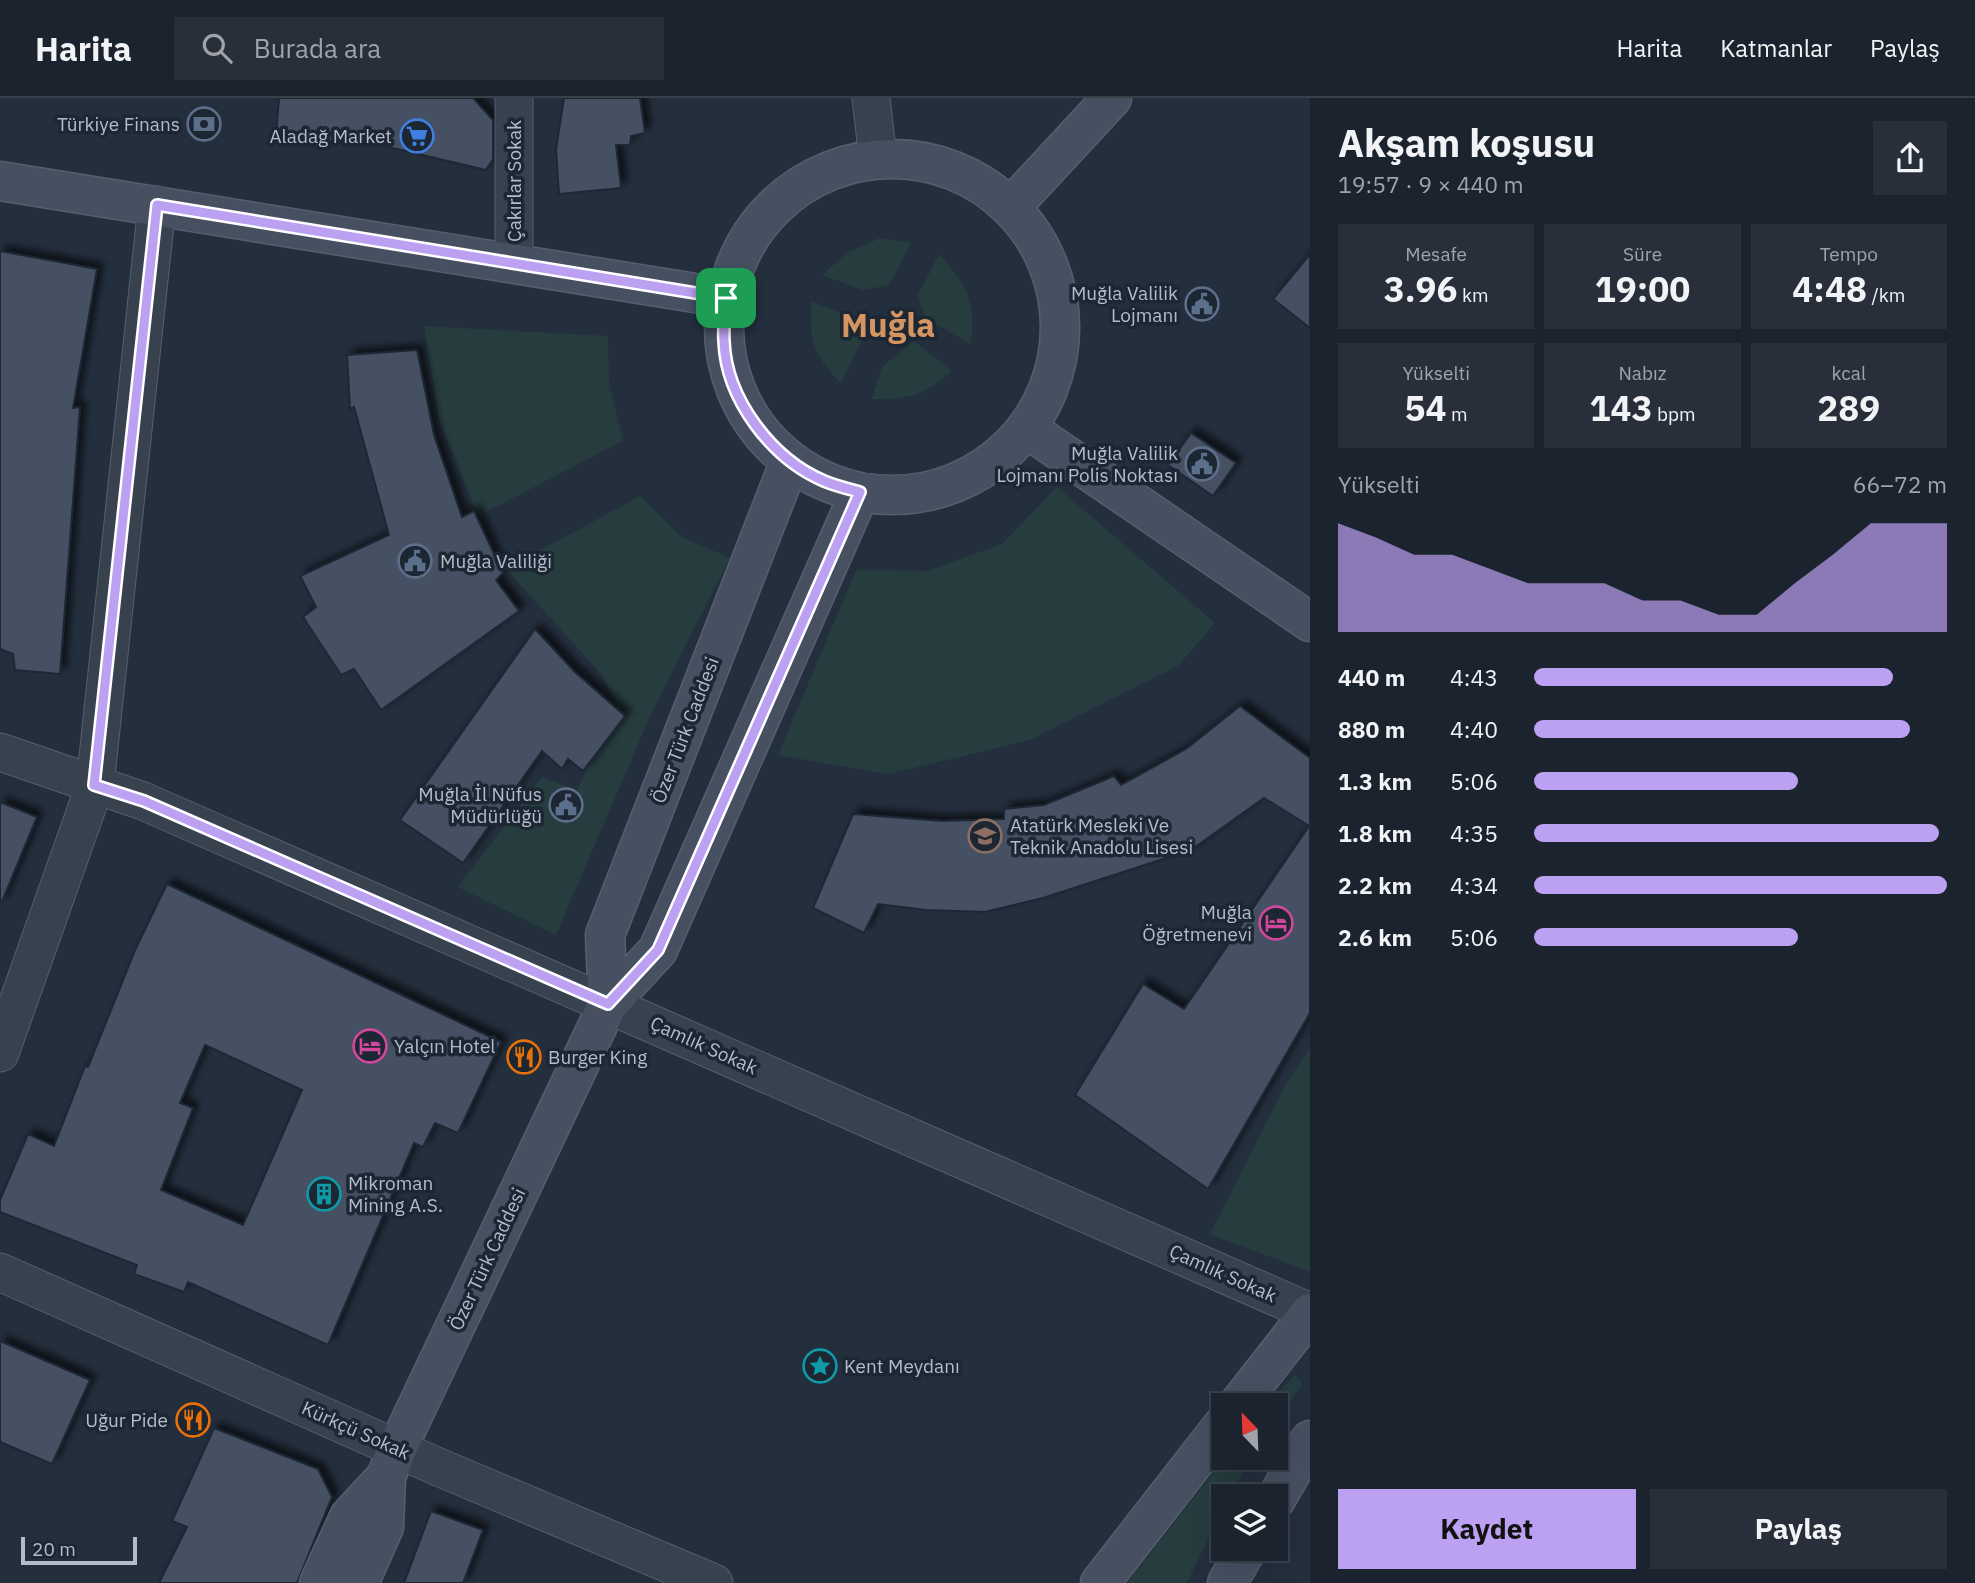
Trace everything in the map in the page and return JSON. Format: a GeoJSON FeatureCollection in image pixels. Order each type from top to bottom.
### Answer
{"type":"FeatureCollection","features":[{"type":"Feature","properties":{"kind":"main road"},"geometry":{"type":"LineString","coordinates":[[1011,207],[1112,98]]}},
{"type":"Feature","properties":{"kind":"main road"},"geometry":{"type":"LineString","coordinates":[[878,159],[915,160],[950,169],[983,184],[1011,207],[1036,239],[1053,275],[1060,315],[1058,356],[1047,394],[1026,428],[1000,455],[969,476],[934,489],[898,495],[860,492],[823,480],[790,461],[757,428],[735,388],[724,344],[726,298],[739,256],[763,219],[788,196],[835,169],[878,159]]}},
{"type":"Feature","properties":{"kind":"main road"},"geometry":{"type":"LineString","coordinates":[[0,181],[726,298]]}},
{"type":"Feature","properties":{"kind":"main road"},"geometry":{"type":"LineString","coordinates":[[1026,428],[1310,622]]}},
{"type":"Feature","properties":{"kind":"main road","name":"Özer Türk Caddesi"},"geometry":{"type":"LineString","coordinates":[[608,1004],[605,935],[790,461]]}},
{"type":"Feature","properties":{"kind":"main road","name":"Özer Türk Caddesi"},"geometry":{"type":"LineString","coordinates":[[319,1583],[349,1517],[392,1463],[608,1004],[658,950],[860,492]]}},
{"type":"Feature","properties":{"kind":"main road"},"geometry":{"type":"LineString","coordinates":[[1247,1393],[1310,1312]]}},
{"type":"Feature","properties":{"kind":"main road"},"geometry":{"type":"LineString","coordinates":[[1285,1484],[1310,1440]]}},
{"type":"Feature","properties":{"kind":"main road"},"geometry":{"type":"LineString","coordinates":[[1101,1583],[1211,1441]]}},
{"type":"Feature","properties":{"kind":"main road","name":"Özer Türk Caddesi"},"geometry":{"type":"LineString","coordinates":[[359,1583],[384,1527],[392,1463]]}},
{"type":"Feature","properties":{"kind":"main road"},"geometry":{"type":"LineString","coordinates":[[1227,1583],[1240,1561]]}},
{"type":"Feature","properties":{"kind":"street","name":"Çakırlar Sokak"},"geometry":{"type":"LineString","coordinates":[[514,98],[514,263]]}},
{"type":"Feature","properties":{"kind":"street"},"geometry":{"type":"LineString","coordinates":[[871,98],[878,159]]}},
{"type":"Feature","properties":{"kind":"street"},"geometry":{"type":"LineString","coordinates":[[0,1053],[94,785],[157,205]]}},
{"type":"Feature","properties":{"kind":"street","name":"Çamlık Sokak"},"geometry":{"type":"LineString","coordinates":[[0,752],[144,801],[1310,1312]]}},
{"type":"Feature","properties":{"kind":"street","name":"Kürkçü Sokak"},"geometry":{"type":"LineString","coordinates":[[0,1272],[392,1463],[714,1583]]}},
{"type":"Feature","properties":{"kind":"green space"},"geometry":{"type":"Polygon","coordinates":[[[880,238],[911,243],[889,285],[863,290],[822,275],[847,253],[880,238]]]}},
{"type":"Feature","properties":{"kind":"green space"},"geometry":{"type":"Polygon","coordinates":[[[939,254],[968,294],[972,315],[971,344],[925,318],[918,295],[939,254]]]}},
{"type":"Feature","properties":{"kind":"green space"},"geometry":{"type":"Polygon","coordinates":[[[811,301],[855,319],[863,338],[841,383],[824,364],[815,346],[811,326],[811,301]]]}},
{"type":"Feature","properties":{"kind":"green space"},"geometry":{"type":"Polygon","coordinates":[[[424,326],[608,336],[609,385],[623,441],[478,516],[439,419],[424,326]]]}},
{"type":"Feature","properties":{"kind":"green space"},"geometry":{"type":"Polygon","coordinates":[[[914,341],[952,371],[933,386],[916,394],[872,399],[882,367],[914,341]]]}},
{"type":"Feature","properties":{"kind":"green space"},"geometry":{"type":"Polygon","coordinates":[[[1057,487],[1215,623],[1178,666],[1030,740],[888,774],[778,755],[856,570],[927,571],[1002,544],[1057,487]]]}},
{"type":"Feature","properties":{"kind":"green space"},"geometry":{"type":"Polygon","coordinates":[[[640,496],[682,537],[730,558],[651,714],[556,935],[458,887],[542,777],[577,790],[618,707],[602,675],[506,569],[640,496]]]}},
{"type":"Feature","properties":{"kind":"green space"},"geometry":{"type":"Polygon","coordinates":[[[1310,1048],[1310,1272],[1210,1234],[1285,1085],[1310,1048]]]}},
{"type":"Feature","properties":{"kind":"green space"},"geometry":{"type":"Polygon","coordinates":[[[1295,1375],[1302,1384],[1288,1404],[1288,1393],[1278,1393],[1295,1375]]]}},
{"type":"Feature","properties":{"kind":"green space"},"geometry":{"type":"Polygon","coordinates":[[[1216,1470],[1244,1470],[1236,1484],[1211,1484],[1211,1533],[1187,1583],[1127,1583],[1216,1470]]]}},
{"type":"Feature","properties":{"kind":"building"},"geometry":{"type":"Polygon","coordinates":[[[279,98],[473,98],[493,120],[493,159],[486,170],[384,146],[276,136],[279,98]]]}},
{"type":"Feature","properties":{"kind":"building"},"geometry":{"type":"Polygon","coordinates":[[[564,98],[640,98],[645,133],[631,136],[630,145],[616,145],[621,188],[559,194],[556,149],[564,98]]]}},
{"type":"Feature","properties":{"kind":"building"},"geometry":{"type":"Polygon","coordinates":[[[0,251],[97,269],[73,408],[80,407],[60,674],[15,670],[13,654],[0,649],[0,251]]]}},
{"type":"Feature","properties":{"kind":"building"},"geometry":{"type":"Polygon","coordinates":[[[1310,254],[1310,328],[1273,299],[1310,254]]]}},
{"type":"Feature","properties":{"kind":"building","name":"Muğla Valiliği"},"geometry":{"type":"Polygon","coordinates":[[[417,350],[434,435],[462,517],[474,511],[503,573],[496,580],[519,611],[381,710],[354,669],[341,675],[303,617],[316,607],[300,576],[389,535],[354,407],[350,409],[347,355],[417,350]]]}},
{"type":"Feature","properties":{"kind":"building","name":"Muğla Valilik Lojmanı Polis Noktası"},"geometry":{"type":"Polygon","coordinates":[[[1191,433],[1236,463],[1213,496],[1168,465],[1191,433]]]}},
{"type":"Feature","properties":{"kind":"building"},"geometry":{"type":"Polygon","coordinates":[[[535,629],[575,672],[625,716],[583,771],[568,759],[562,769],[542,751],[463,863],[400,820],[535,629]]]}},
{"type":"Feature","properties":{"kind":"building"},"geometry":{"type":"Polygon","coordinates":[[[1240,706],[1310,758],[1310,1013],[1208,1189],[1075,1095],[1143,984],[1184,1009],[1309,826],[1264,798],[1191,850],[1043,898],[985,912],[926,910],[878,904],[864,933],[813,908],[853,814],[942,821],[1004,819],[1004,809],[1044,805],[1114,776],[1121,785],[1186,749],[1240,706]]]}},
{"type":"Feature","properties":{"kind":"building"},"geometry":{"type":"Polygon","coordinates":[[[0,802],[37,817],[1,904],[0,904],[0,802]]]}},
{"type":"Feature","properties":{"kind":"building"},"geometry":{"type":"Polygon","coordinates":[[[167,884],[501,1042],[458,1133],[435,1123],[423,1147],[414,1143],[328,1345],[188,1282],[184,1292],[134,1274],[137,1265],[0,1212],[0,1200],[28,1134],[54,1146],[136,948],[167,884]],[[205,1045],[180,1103],[193,1108],[161,1190],[243,1225],[302,1090],[205,1045]]]}},
{"type":"Feature","properties":{"kind":"building"},"geometry":{"type":"Polygon","coordinates":[[[0,1341],[90,1380],[52,1464],[0,1442],[0,1341]]]}},
{"type":"Feature","properties":{"kind":"building"},"geometry":{"type":"Polygon","coordinates":[[[214,1428],[318,1469],[332,1497],[297,1583],[159,1583],[187,1527],[172,1521],[214,1428]]]}},
{"type":"Feature","properties":{"kind":"building"},"geometry":{"type":"Polygon","coordinates":[[[431,1511],[483,1530],[463,1583],[404,1583],[431,1511]]]}},
{"type":"Feature","properties":{"kind":"place","name":"Türkiye Finans"},"geometry":{"type":"Point","coordinates":[204,124]}},
{"type":"Feature","properties":{"kind":"place","name":"Aladağ Market"},"geometry":{"type":"Point","coordinates":[417,136]}},
{"type":"Feature","properties":{"kind":"place","name":"Muğla Valilik Lojmanı"},"geometry":{"type":"Point","coordinates":[1202,304]}},
{"type":"Feature","properties":{"kind":"place","name":"Muğla Valilik Lojmanı Polis Noktası"},"geometry":{"type":"Point","coordinates":[1202,464]}},
{"type":"Feature","properties":{"kind":"place","name":"Muğla Valiliği"},"geometry":{"type":"Point","coordinates":[415,561]}},
{"type":"Feature","properties":{"kind":"place","name":"Muğla İl Nüfus Müdürlüğü"},"geometry":{"type":"Point","coordinates":[566,805]}},
{"type":"Feature","properties":{"kind":"place","name":"Atatürk Mesleki Ve Teknik Anadolu Lisesi"},"geometry":{"type":"Point","coordinates":[985,836]}},
{"type":"Feature","properties":{"kind":"place","name":"Muğla Öğretmenevi"},"geometry":{"type":"Point","coordinates":[1276,923]}},
{"type":"Feature","properties":{"kind":"place","name":"Yalçın Hotel"},"geometry":{"type":"Point","coordinates":[370,1046]}},
{"type":"Feature","properties":{"kind":"place","name":"Burger King"},"geometry":{"type":"Point","coordinates":[524,1057]}},
{"type":"Feature","properties":{"kind":"place","name":"Mikroman Mining A.S."},"geometry":{"type":"Point","coordinates":[324,1194]}},
{"type":"Feature","properties":{"kind":"place","name":"Kent Meydanı"},"geometry":{"type":"Point","coordinates":[820,1366]}},
{"type":"Feature","properties":{"kind":"place","name":"Uğur Pide"},"geometry":{"type":"Point","coordinates":[193,1420]}},
{"type":"Feature","properties":{"kind":"district","name":"Muğla"},"geometry":{"type":"Point","coordinates":[888,324]}},
{"type":"Feature","properties":{"kind":"route"},"geometry":{"type":"LineString","coordinates":[[157,205],[726,298],[724,344],[735,388],[757,428],[790,461],[823,480],[860,492],[658,950],[608,1004],[144,801],[94,785],[157,205]]}}]}
